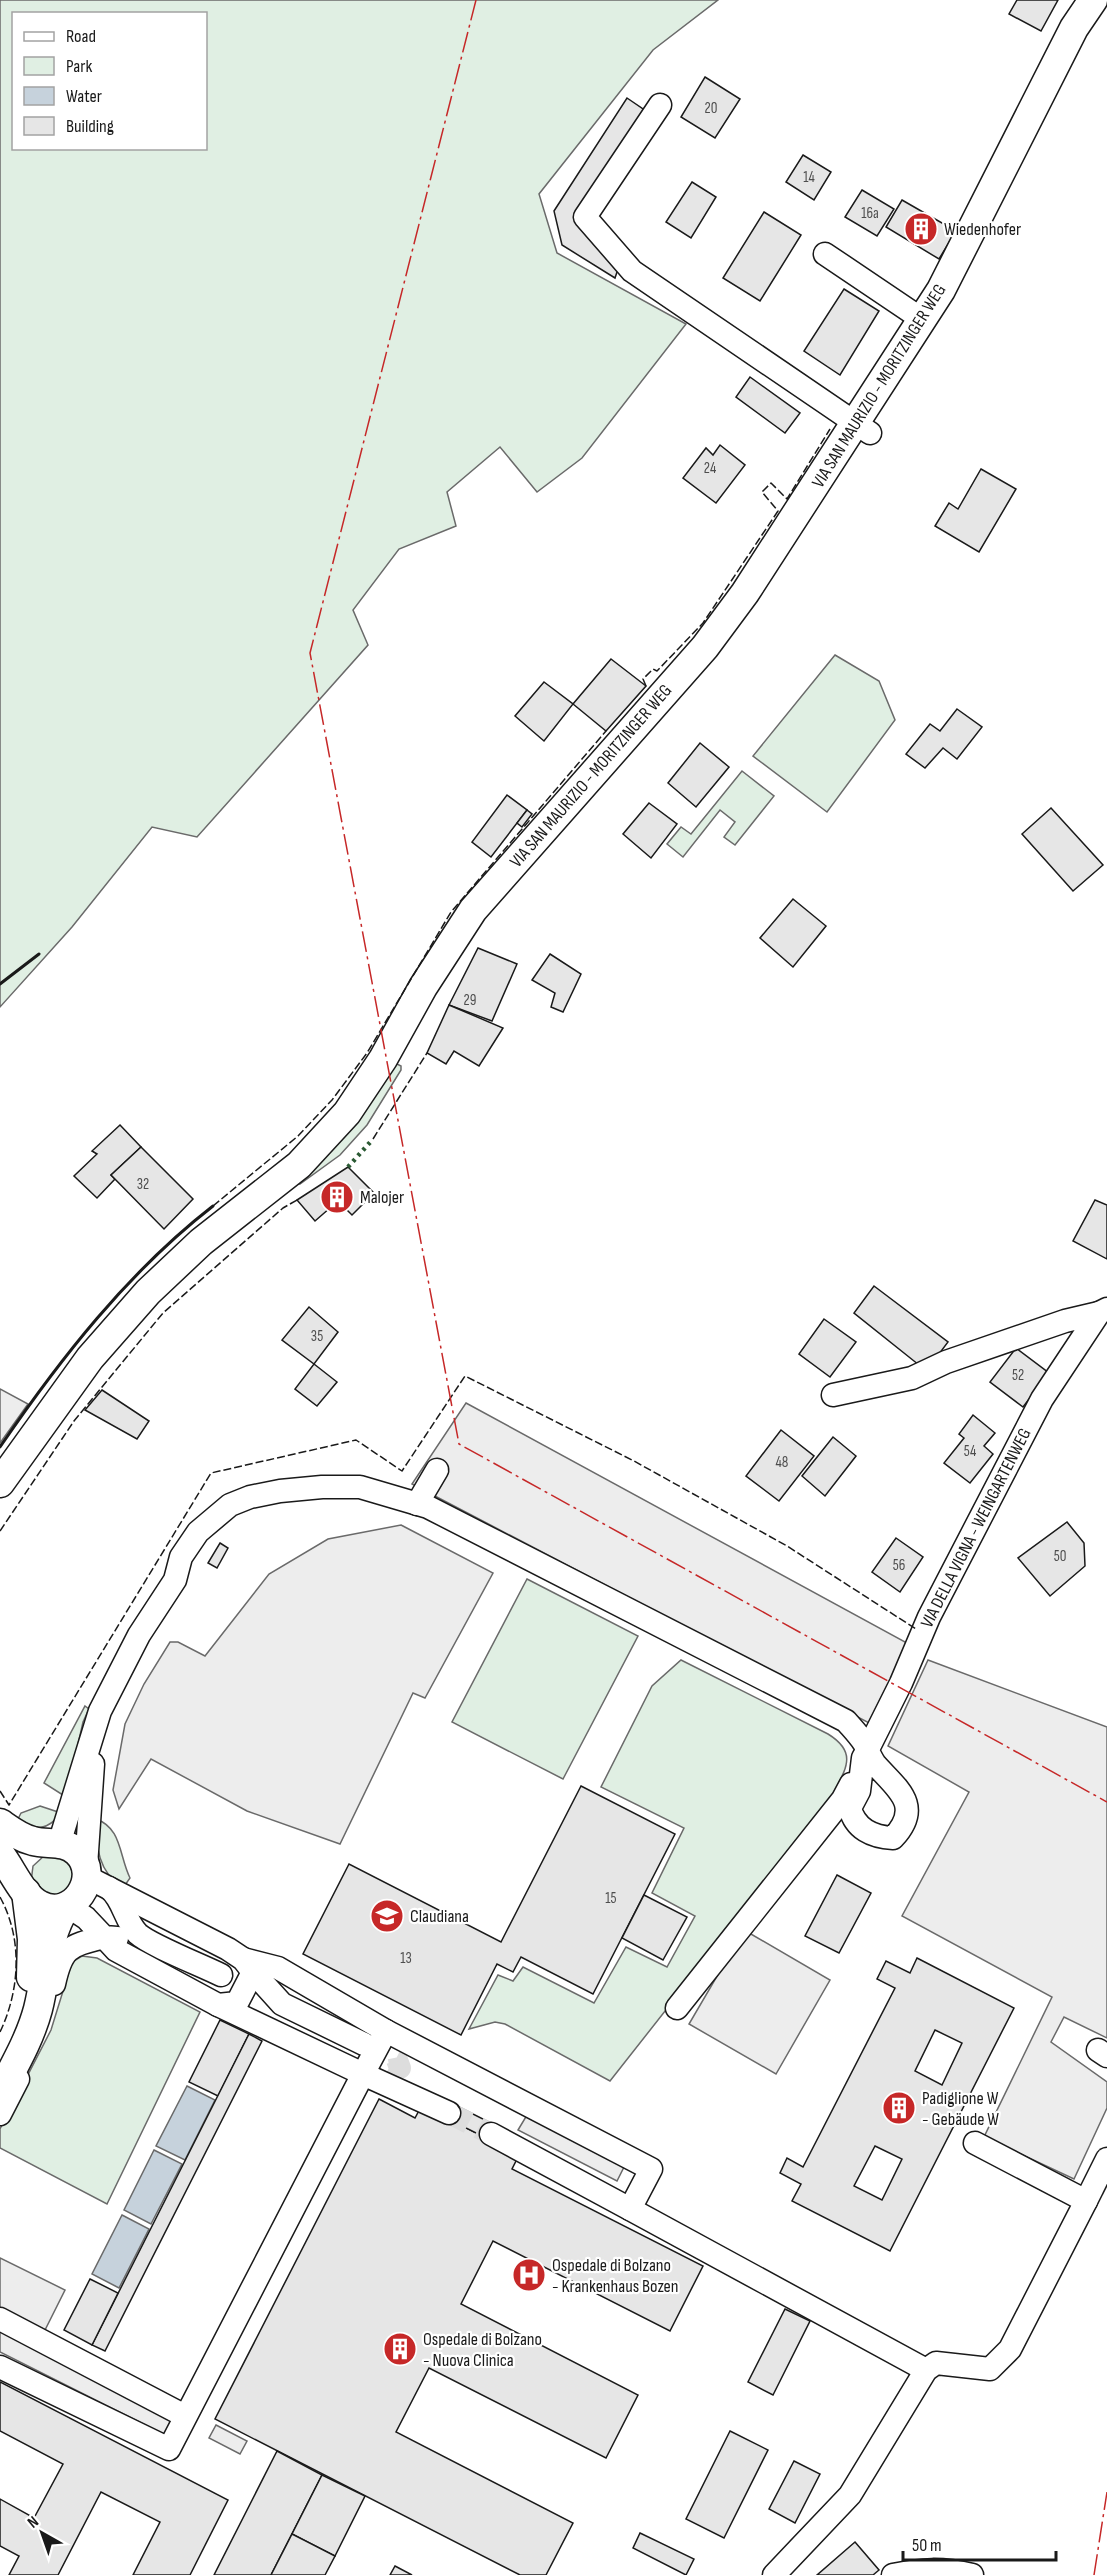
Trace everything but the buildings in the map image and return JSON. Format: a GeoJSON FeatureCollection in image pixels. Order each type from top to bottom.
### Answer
{"type":"FeatureCollection","features":[{"type":"Feature","properties":{"kind":"main road","name":"VIA SAN MAURIZIO - MORITZINGER WEG"},"geometry":{"type":"LineString","coordinates":[[0,1483],[90,1358],[148,1292],[201,1242],[298,1166],[347,1113],[383,1059],[423,987],[473,910],[705,647],[745,593],[864,428],[986,206],[1074,28],[1093,0]]}},
{"type":"Feature","properties":{"kind":"main road"},"geometry":{"type":"LineString","coordinates":[[0,1823],[18,1835],[75,1851],[94,1876],[77,1900],[67,1906],[48,1908],[39,1905],[25,1891],[0,1854]]}},
{"type":"Feature","properties":{"kind":"main road"},"geometry":{"type":"LineString","coordinates":[[0,2073],[22,2027],[31,1979],[31,1919],[21,1873],[24,1862],[40,1847],[54,1844]]}},
{"type":"Feature","properties":{"kind":"main road"},"geometry":{"type":"LineString","coordinates":[[0,2093],[31,2029],[38,2009],[55,1929],[67,1906]]}},
{"type":"Feature","properties":{"kind":"street"},"geometry":{"type":"LineString","coordinates":[[660,105],[585,217],[632,271],[864,428]]}},
{"type":"Feature","properties":{"kind":"street"},"geometry":{"type":"LineString","coordinates":[[825,254],[923,320]]}},
{"type":"Feature","properties":{"kind":"street","name":"VIA DELLA VIGNA - WEINGARTENWEG"},"geometry":{"type":"LineString","coordinates":[[833,1395],[912,1378],[946,1362],[1065,1321],[1103,1311]]}},
{"type":"Feature","properties":{"kind":"street","name":"VIA DELLA VIGNA - WEINGARTENWEG"},"geometry":{"type":"LineString","coordinates":[[677,2008],[843,1799],[914,1649],[1042,1399],[1103,1311]]}},
{"type":"Feature","properties":{"kind":"street"},"geometry":{"type":"LineString","coordinates":[[417,1504],[437,1470]]}},
{"type":"Feature","properties":{"kind":"street"},"geometry":{"type":"LineString","coordinates":[[54,1844],[100,1711],[139,1635],[175,1580],[181,1557],[198,1532],[230,1505],[250,1497],[322,1487],[360,1487],[428,1507],[596,1590],[846,1721],[865,1754]]}},
{"type":"Feature","properties":{"kind":"street"},"geometry":{"type":"LineString","coordinates":[[94,1876],[95,1727]]}},
{"type":"Feature","properties":{"kind":"street"},"geometry":{"type":"LineString","coordinates":[[94,1876],[119,1896],[128,1920],[139,1935],[221,1975]]}},
{"type":"Feature","properties":{"kind":"street"},"geometry":{"type":"LineString","coordinates":[[94,1876],[248,1965],[282,2004],[449,2113]]}},
{"type":"Feature","properties":{"kind":"street"},"geometry":{"type":"LineString","coordinates":[[67,1906],[86,1918],[116,1950],[227,2004],[362,2057]]}},
{"type":"Feature","properties":{"kind":"street"},"geometry":{"type":"LineString","coordinates":[[0,2114],[39,2040],[62,1956],[75,1945],[105,1937],[131,1938],[139,1935]]}},
{"type":"Feature","properties":{"kind":"street"},"geometry":{"type":"LineString","coordinates":[[227,2004],[248,1965]]}},
{"type":"Feature","properties":{"kind":"street"},"geometry":{"type":"LineString","coordinates":[[248,1965],[278,1968],[386,2031],[651,2169],[630,2209]]}},
{"type":"Feature","properties":{"kind":"street"},"geometry":{"type":"LineString","coordinates":[[0,2367],[169,2449],[362,2057],[386,2031]]}},
{"type":"Feature","properties":{"kind":"street"},"geometry":{"type":"LineString","coordinates":[[491,2134],[926,2370]]}},
{"type":"Feature","properties":{"kind":"street"},"geometry":{"type":"LineString","coordinates":[[975,2143],[1086,2201]]}},
{"type":"Feature","properties":{"kind":"street"},"geometry":{"type":"LineString","coordinates":[[774,2575],[850,2495],[926,2370],[936,2362],[990,2369],[1010,2349],[1107,2159]]}},
{"type":"Feature","properties":{"kind":"street"},"geometry":{"type":"LineString","coordinates":[[0,2319],[185,2416]]}},
{"type":"Feature","properties":{"kind":"street"},"geometry":{"type":"LineString","coordinates":[[893,2575],[924,2569],[949,2569],[972,2575]]}},
{"type":"Feature","properties":{"kind":"green space"},"geometry":{"type":"Polygon","coordinates":[[[0,0],[718,0],[653,50],[539,194],[557,253],[686,324],[582,458],[537,492],[500,447],[447,492],[456,526],[399,549],[353,610],[368,645],[197,837],[152,827],[72,927],[0,1007],[0,0]]]}},
{"type":"Feature","properties":{"kind":"green space"},"geometry":{"type":"Polygon","coordinates":[[[835,655],[879,681],[895,720],[827,812],[753,756],[835,655]]]}},
{"type":"Feature","properties":{"kind":"green space"},"geometry":{"type":"Polygon","coordinates":[[[742,771],[774,796],[735,845],[724,837],[735,822],[720,810],[683,857],[667,844],[681,827],[691,834],[742,771]]]}},
{"type":"Feature","properties":{"kind":"green space"},"geometry":{"type":"Polygon","coordinates":[[[393,1062],[401,1066],[401,1070],[367,1125],[340,1155],[300,1184],[295,1184],[393,1062]]]}},
{"type":"Feature","properties":{"kind":"green space"},"geometry":{"type":"Polygon","coordinates":[[[527,1579],[638,1636],[563,1779],[452,1722],[527,1579]]]}},
{"type":"Feature","properties":{"kind":"green space"},"geometry":{"type":"Polygon","coordinates":[[[681,1660],[828,1734],[844,1749],[847,1757],[846,1765],[828,1804],[610,2081],[505,2024],[495,2022],[469,2029],[498,1975],[513,1981],[523,1967],[594,2003],[626,1947],[667,1967],[695,1916],[652,1893],[684,1828],[601,1787],[652,1686],[681,1660]]]}},
{"type":"Feature","properties":{"kind":"green space"},"geometry":{"type":"Polygon","coordinates":[[[85,1706],[89,1709],[83,1722],[66,1797],[44,1783],[85,1706]]]}},
{"type":"Feature","properties":{"kind":"green space"},"geometry":{"type":"Polygon","coordinates":[[[40,1806],[61,1813],[46,1826],[30,1827],[16,1823],[21,1813],[40,1806]]]}},
{"type":"Feature","properties":{"kind":"green space"},"geometry":{"type":"Polygon","coordinates":[[[96,1819],[111,1829],[119,1844],[130,1878],[123,1888],[103,1867],[98,1849],[96,1819]]]}},
{"type":"Feature","properties":{"kind":"green space"},"geometry":{"type":"Polygon","coordinates":[[[45,1855],[68,1858],[76,1885],[52,1900],[31,1882],[33,1866],[45,1855]]]}},
{"type":"Feature","properties":{"kind":"green space"},"geometry":{"type":"Polygon","coordinates":[[[82,1956],[97,1958],[200,2012],[107,2204],[0,2148],[0,2129],[51,2030],[72,1962],[82,1956]]]}},
{"type":"Feature","properties":{"kind":"shaded area"},"geometry":{"type":"Polygon","coordinates":[[[0,1389],[28,1404],[0,1443],[0,1389]]]}},
{"type":"Feature","properties":{"kind":"shaded area"},"geometry":{"type":"Polygon","coordinates":[[[466,1403],[907,1643],[871,1724],[412,1484],[466,1403]]]}},
{"type":"Feature","properties":{"kind":"shaded area"},"geometry":{"type":"Polygon","coordinates":[[[401,1525],[493,1573],[425,1698],[413,1693],[340,1844],[247,1811],[151,1759],[119,1809],[113,1790],[125,1724],[144,1684],[170,1642],[178,1642],[205,1656],[269,1574],[328,1539],[401,1525]]]}},
{"type":"Feature","properties":{"kind":"shaded area"},"geometry":{"type":"Polygon","coordinates":[[[928,1660],[1107,1727],[1107,2038],[1064,2017],[1051,2042],[1107,2082],[1107,2108],[1074,2179],[984,2137],[1052,1997],[902,1916],[969,1792],[888,1746],[928,1660]]]}},
{"type":"Feature","properties":{"kind":"shaded area"},"geometry":{"type":"Polygon","coordinates":[[[744,1930],[830,1980],[776,2074],[689,2024],[744,1930]]]}},
{"type":"Feature","properties":{"kind":"shaded area"},"geometry":{"type":"Polygon","coordinates":[[[527,2115],[625,2165],[617,2181],[518,2130],[527,2115]]]}},
{"type":"Feature","properties":{"kind":"shaded area"},"geometry":{"type":"Polygon","coordinates":[[[0,2258],[65,2290],[45,2330],[0,2308],[0,2258]]]}},
{"type":"Feature","properties":{"kind":"shaded area"},"geometry":{"type":"Polygon","coordinates":[[[0,2323],[179,2414],[167,2436],[0,2352],[0,2323]]]}},
{"type":"Feature","properties":{"kind":"shaded area"},"geometry":{"type":"Polygon","coordinates":[[[216,2425],[247,2441],[240,2454],[209,2438],[216,2425]]]}},
{"type":"Feature","properties":{"kind":"water"},"geometry":{"type":"Polygon","coordinates":[[[187,2086],[215,2100],[185,2160],[156,2146],[187,2086]]]}},
{"type":"Feature","properties":{"kind":"water"},"geometry":{"type":"Polygon","coordinates":[[[154,2150],[182,2164],[151,2224],[124,2210],[154,2150]]]}},
{"type":"Feature","properties":{"kind":"water"},"geometry":{"type":"Polygon","coordinates":[[[122,2215],[149,2229],[119,2288],[92,2274],[122,2215]]]}},
{"type":"Feature","properties":{"kind":"tunnel"},"geometry":{"type":"LineString","coordinates":[[359,2054],[390,2070],[400,2068],[397,2060],[364,2044]]}},
{"type":"Feature","properties":{"kind":"tunnel"},"geometry":{"type":"LineString","coordinates":[[449,2113],[491,2134]]}},
{"type":"Feature","properties":{"kind":"hedge"},"geometry":{"type":"LineString","coordinates":[[348,1167],[373,1139]]}},
{"type":"Feature","properties":{"kind":"fence"},"geometry":{"type":"LineString","coordinates":[[646,686],[643,679],[653,669],[657,671],[703,623],[778,511],[762,492],[771,483],[787,499],[830,429]]}},
{"type":"Feature","properties":{"kind":"fence"},"geometry":{"type":"LineString","coordinates":[[213,1206],[298,1136],[332,1100],[367,1053],[451,912],[606,731]]}},
{"type":"Feature","properties":{"kind":"fence"},"geometry":{"type":"LineString","coordinates":[[373,1139],[427,1053]]}},
{"type":"Feature","properties":{"kind":"fence"},"geometry":{"type":"LineString","coordinates":[[0,1531],[74,1421],[163,1313],[283,1208],[297,1200]]}},
{"type":"Feature","properties":{"kind":"fence"},"geometry":{"type":"LineString","coordinates":[[0,1791],[9,1805],[211,1473],[356,1440],[402,1471],[465,1376],[634,1461],[787,1546],[916,1629]]}},
{"type":"Feature","properties":{"kind":"fence"},"geometry":{"type":"LineString","coordinates":[[0,1897],[13,1930],[16,1964],[12,1999],[0,2032]]}},
{"type":"Feature","properties":{"kind":"wall"},"geometry":{"type":"LineString","coordinates":[[0,984],[39,954]]}},
{"type":"Feature","properties":{"kind":"wall"},"geometry":{"type":"LineString","coordinates":[[0,1447],[71,1349],[97,1318],[152,1259],[213,1206]]}},
{"type":"Feature","properties":{"kind":"power"},"geometry":{"type":"LineString","coordinates":[[476,0],[310,653],[459,1444],[1107,1802]]}},
{"type":"Feature","properties":{"kind":"power"},"geometry":{"type":"LineString","coordinates":[[1094,2575],[1107,2492]]}},
{"type":"Feature","properties":{"kind":"place","name":"Wiedenhofer"},"geometry":{"type":"Point","coordinates":[921,229]}},
{"type":"Feature","properties":{"kind":"place","name":"Malojer"},"geometry":{"type":"Point","coordinates":[337,1197]}},
{"type":"Feature","properties":{"kind":"place","name":"Claudiana"},"geometry":{"type":"Point","coordinates":[387,1916]}},
{"type":"Feature","properties":{"kind":"place","name":"Padiglione W - Gebäude W"},"geometry":{"type":"Point","coordinates":[899,2108]}},
{"type":"Feature","properties":{"kind":"place","name":"Ospedale di Bolzano - Krankenhaus Bozen"},"geometry":{"type":"Point","coordinates":[529,2275]}},
{"type":"Feature","properties":{"kind":"place","name":"Ospedale di Bolzano - Nuova Clinica"},"geometry":{"type":"Point","coordinates":[400,2349]}}]}
